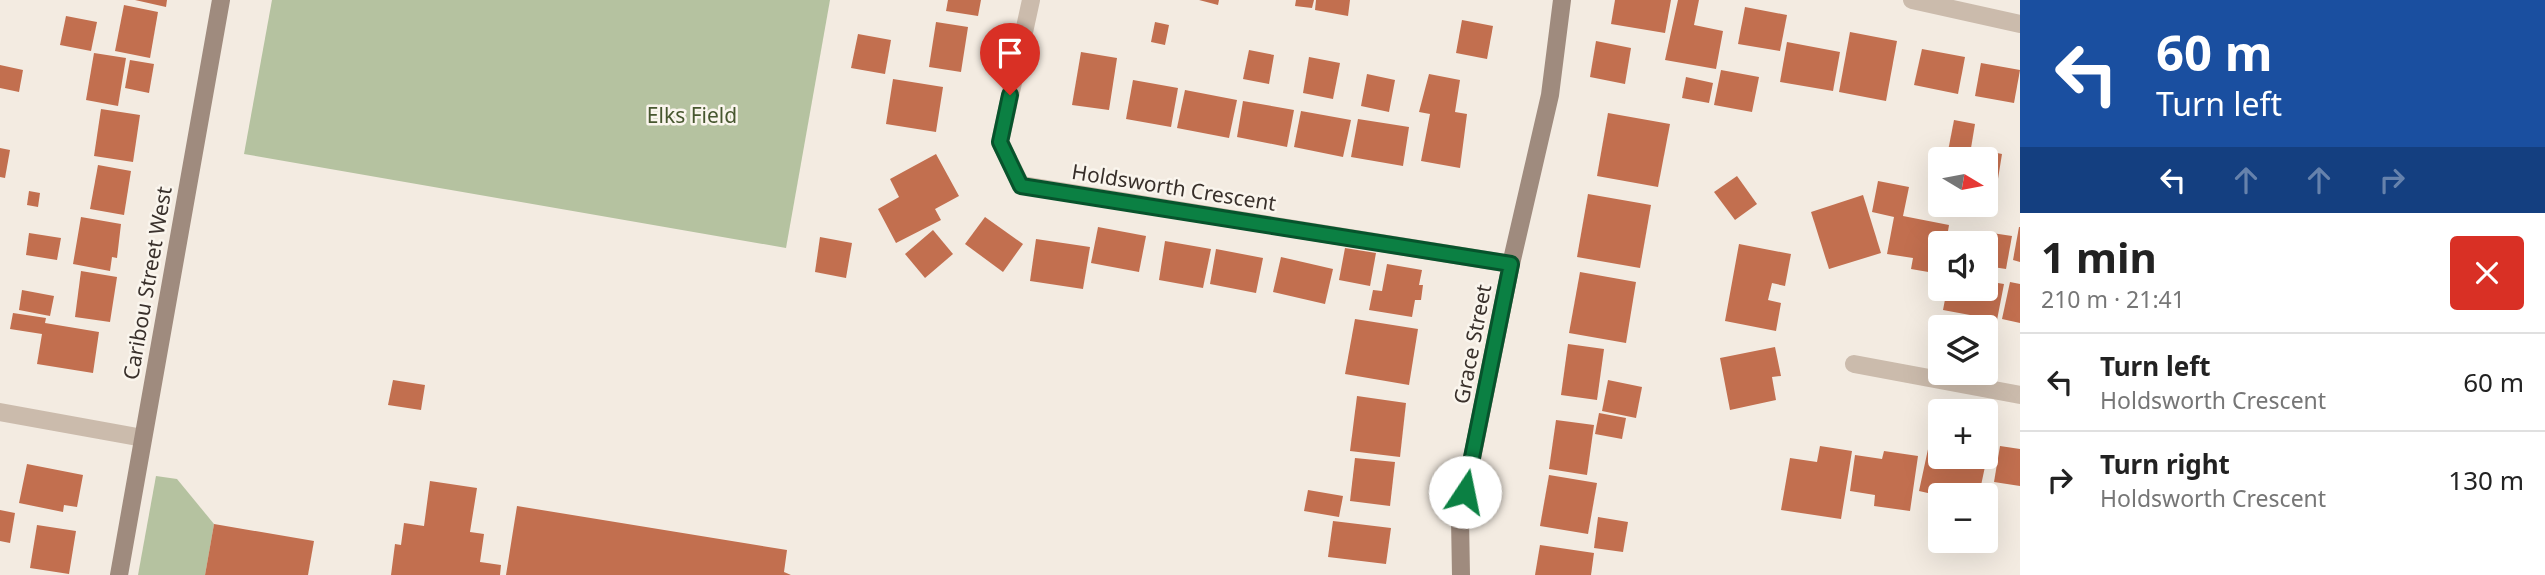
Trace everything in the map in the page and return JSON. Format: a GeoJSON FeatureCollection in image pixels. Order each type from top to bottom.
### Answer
{"type":"FeatureCollection","features":[{"type":"Feature","properties":{"kind":"street","name":"Caribou Street West"},"geometry":{"type":"LineString","coordinates":[[119,575],[221,0]]}},
{"type":"Feature","properties":{"kind":"street","name":"Holdsworth Crescent"},"geometry":{"type":"LineString","coordinates":[[1031,0],[1000,142],[1021,186],[1511,264]]}},
{"type":"Feature","properties":{"kind":"street","name":"Grace Street"},"geometry":{"type":"LineString","coordinates":[[1461,575],[1460,518],[1511,264],[1550,95],[1562,0]]}},
{"type":"Feature","properties":{"kind":"street"},"geometry":{"type":"LineString","coordinates":[[1912,0],[2020,24]]}},
{"type":"Feature","properties":{"kind":"street"},"geometry":{"type":"LineString","coordinates":[[1854,364],[2020,395]]}},
{"type":"Feature","properties":{"kind":"street"},"geometry":{"type":"LineString","coordinates":[[0,412],[143,438]]}},
{"type":"Feature","properties":{"kind":"green space","name":"Elks Field"},"geometry":{"type":"Polygon","coordinates":[[[272,0],[830,0],[786,248],[244,154],[272,0]]]}},
{"type":"Feature","properties":{"kind":"green space"},"geometry":{"type":"Polygon","coordinates":[[[156,476],[177,479],[214,524],[205,575],[138,575],[156,476]]]}},
{"type":"Feature","properties":{"kind":"building"},"geometry":{"type":"Polygon","coordinates":[[[135,0],[167,0],[166,7],[135,0]]]}},
{"type":"Feature","properties":{"kind":"building"},"geometry":{"type":"Polygon","coordinates":[[[948,0],[981,0],[978,16],[946,11],[948,0]]]}},
{"type":"Feature","properties":{"kind":"building"},"geometry":{"type":"Polygon","coordinates":[[[1199,0],[1219,0],[1218,5],[1199,0]]]}},
{"type":"Feature","properties":{"kind":"building"},"geometry":{"type":"Polygon","coordinates":[[[1296,0],[1314,0],[1312,8],[1295,6],[1296,0]]]}},
{"type":"Feature","properties":{"kind":"building"},"geometry":{"type":"Polygon","coordinates":[[[1316,0],[1350,0],[1348,16],[1315,10],[1316,0]]]}},
{"type":"Feature","properties":{"kind":"building"},"geometry":{"type":"Polygon","coordinates":[[[1615,0],[1671,0],[1665,33],[1611,24],[1615,0]]]}},
{"type":"Feature","properties":{"kind":"building"},"geometry":{"type":"Polygon","coordinates":[[[1678,0],[1699,0],[1694,25],[1723,31],[1716,69],[1665,60],[1678,0]]]}},
{"type":"Feature","properties":{"kind":"building"},"geometry":{"type":"Polygon","coordinates":[[[124,5],[158,12],[150,58],[115,51],[124,5]]]}},
{"type":"Feature","properties":{"kind":"building"},"geometry":{"type":"Polygon","coordinates":[[[1745,7],[1787,15],[1780,51],[1738,44],[1745,7]]]}},
{"type":"Feature","properties":{"kind":"building"},"geometry":{"type":"Polygon","coordinates":[[[66,16],[97,22],[91,51],[60,45],[66,16]]]}},
{"type":"Feature","properties":{"kind":"building"},"geometry":{"type":"Polygon","coordinates":[[[1462,20],[1493,26],[1487,59],[1456,53],[1462,20]]]}},
{"type":"Feature","properties":{"kind":"building"},"geometry":{"type":"Polygon","coordinates":[[[936,22],[968,27],[961,72],[929,67],[936,22]]]}},
{"type":"Feature","properties":{"kind":"building"},"geometry":{"type":"Polygon","coordinates":[[[1155,22],[1169,25],[1165,45],[1151,42],[1155,22]]]}},
{"type":"Feature","properties":{"kind":"building"},"geometry":{"type":"Polygon","coordinates":[[[1850,32],[1897,41],[1886,101],[1839,92],[1850,32]]]}},
{"type":"Feature","properties":{"kind":"building"},"geometry":{"type":"Polygon","coordinates":[[[858,34],[891,40],[885,74],[851,68],[858,34]]]}},
{"type":"Feature","properties":{"kind":"building"},"geometry":{"type":"Polygon","coordinates":[[[1596,41],[1631,48],[1625,84],[1590,77],[1596,41]]]}},
{"type":"Feature","properties":{"kind":"building"},"geometry":{"type":"Polygon","coordinates":[[[1787,42],[1840,52],[1833,91],[1780,82],[1787,42]]]}},
{"type":"Feature","properties":{"kind":"building"},"geometry":{"type":"Polygon","coordinates":[[[1922,49],[1965,57],[1958,94],[1914,85],[1922,49]]]}},
{"type":"Feature","properties":{"kind":"building"},"geometry":{"type":"Polygon","coordinates":[[[1249,50],[1274,55],[1269,84],[1243,79],[1249,50]]]}},
{"type":"Feature","properties":{"kind":"building"},"geometry":{"type":"Polygon","coordinates":[[[1081,52],[1117,58],[1109,110],[1072,105],[1081,52]]]}},
{"type":"Feature","properties":{"kind":"building"},"geometry":{"type":"Polygon","coordinates":[[[94,53],[126,58],[118,106],[86,100],[94,53]]]}},
{"type":"Feature","properties":{"kind":"building"},"geometry":{"type":"Polygon","coordinates":[[[1309,57],[1340,63],[1333,99],[1303,93],[1309,57]]]}},
{"type":"Feature","properties":{"kind":"building"},"geometry":{"type":"Polygon","coordinates":[[[130,60],[154,64],[149,93],[125,88],[130,60]]]}},
{"type":"Feature","properties":{"kind":"building"},"geometry":{"type":"Polygon","coordinates":[[[1981,63],[2020,70],[2014,103],[1975,96],[1981,63]]]}},
{"type":"Feature","properties":{"kind":"building"},"geometry":{"type":"Polygon","coordinates":[[[0,65],[23,70],[19,92],[0,88],[0,65]]]}},
{"type":"Feature","properties":{"kind":"building"},"geometry":{"type":"Polygon","coordinates":[[[1721,70],[1759,77],[1752,112],[1714,105],[1721,70]]]}},
{"type":"Feature","properties":{"kind":"building"},"geometry":{"type":"Polygon","coordinates":[[[1367,74],[1395,80],[1389,112],[1361,106],[1367,74]]]}},
{"type":"Feature","properties":{"kind":"building"},"geometry":{"type":"Polygon","coordinates":[[[1429,74],[1460,80],[1455,112],[1467,114],[1460,168],[1421,161],[1430,114],[1419,112],[1429,74]]]}},
{"type":"Feature","properties":{"kind":"building"},"geometry":{"type":"Polygon","coordinates":[[[1686,77],[1713,83],[1709,103],[1682,98],[1686,77]]]}},
{"type":"Feature","properties":{"kind":"building"},"geometry":{"type":"Polygon","coordinates":[[[893,79],[943,87],[936,132],[886,124],[893,79]]]}},
{"type":"Feature","properties":{"kind":"building"},"geometry":{"type":"Polygon","coordinates":[[[1133,80],[1178,88],[1171,127],[1126,119],[1133,80]]]}},
{"type":"Feature","properties":{"kind":"building"},"geometry":{"type":"Polygon","coordinates":[[[1185,90],[1237,100],[1229,138],[1177,128],[1185,90]]]}},
{"type":"Feature","properties":{"kind":"building"},"geometry":{"type":"Polygon","coordinates":[[[1243,101],[1294,110],[1287,147],[1237,137],[1243,101]]]}},
{"type":"Feature","properties":{"kind":"building"},"geometry":{"type":"Polygon","coordinates":[[[101,109],[140,115],[133,162],[94,156],[101,109]]]}},
{"type":"Feature","properties":{"kind":"building"},"geometry":{"type":"Polygon","coordinates":[[[1301,111],[1351,120],[1343,157],[1294,147],[1301,111]]]}},
{"type":"Feature","properties":{"kind":"building"},"geometry":{"type":"Polygon","coordinates":[[[1608,113],[1670,124],[1658,187],[1597,176],[1608,113]]]}},
{"type":"Feature","properties":{"kind":"building"},"geometry":{"type":"Polygon","coordinates":[[[1358,119],[1409,127],[1403,166],[1351,157],[1358,119]]]}},
{"type":"Feature","properties":{"kind":"building"},"geometry":{"type":"Polygon","coordinates":[[[1954,120],[1975,124],[1971,147],[1949,147],[1954,120]]]}},
{"type":"Feature","properties":{"kind":"building"},"geometry":{"type":"Polygon","coordinates":[[[0,148],[10,150],[5,178],[0,177],[0,148]]]}},
{"type":"Feature","properties":{"kind":"building"},"geometry":{"type":"Polygon","coordinates":[[[1998,153],[2002,154],[1998,179],[1998,153]]]}},
{"type":"Feature","properties":{"kind":"building"},"geometry":{"type":"Polygon","coordinates":[[[936,154],[959,196],[935,209],[941,220],[896,243],[878,209],[899,197],[890,179],[936,154]]]}},
{"type":"Feature","properties":{"kind":"building"},"geometry":{"type":"Polygon","coordinates":[[[98,165],[131,171],[124,215],[90,209],[98,165]]]}},
{"type":"Feature","properties":{"kind":"building"},"geometry":{"type":"Polygon","coordinates":[[[1737,176],[1757,204],[1735,220],[1714,192],[1737,176]]]}},
{"type":"Feature","properties":{"kind":"building"},"geometry":{"type":"Polygon","coordinates":[[[1878,181],[1909,187],[1903,216],[1949,225],[1948,231],[1928,231],[1928,272],[1911,269],[1913,258],[1887,254],[1894,217],[1872,212],[1878,181]]]}},
{"type":"Feature","properties":{"kind":"building"},"geometry":{"type":"Polygon","coordinates":[[[29,191],[40,193],[38,207],[27,205],[29,191]]]}},
{"type":"Feature","properties":{"kind":"building"},"geometry":{"type":"Polygon","coordinates":[[[1588,194],[1651,205],[1640,268],[1577,257],[1588,194]]]}},
{"type":"Feature","properties":{"kind":"building"},"geometry":{"type":"Polygon","coordinates":[[[1863,195],[1881,253],[1829,269],[1811,212],[1863,195]]]}},
{"type":"Feature","properties":{"kind":"building"},"geometry":{"type":"Polygon","coordinates":[[[81,217],[121,224],[117,258],[112,257],[110,271],[73,264],[81,217]]]}},
{"type":"Feature","properties":{"kind":"building"},"geometry":{"type":"Polygon","coordinates":[[[985,217],[1023,244],[1003,272],[965,244],[985,217]]]}},
{"type":"Feature","properties":{"kind":"building"},"geometry":{"type":"Polygon","coordinates":[[[1098,227],[1146,236],[1139,272],[1091,263],[1098,227]]]}},
{"type":"Feature","properties":{"kind":"building"},"geometry":{"type":"Polygon","coordinates":[[[2020,227],[2020,262],[2013,260],[2020,227]]]}},
{"type":"Feature","properties":{"kind":"building"},"geometry":{"type":"Polygon","coordinates":[[[933,230],[953,254],[925,278],[905,254],[933,230]]]}},
{"type":"Feature","properties":{"kind":"building"},"geometry":{"type":"Polygon","coordinates":[[[29,233],[61,238],[57,260],[26,255],[29,233]]]}},
{"type":"Feature","properties":{"kind":"building"},"geometry":{"type":"Polygon","coordinates":[[[1998,234],[2012,236],[2006,269],[1998,268],[1998,234]]]}},
{"type":"Feature","properties":{"kind":"building"},"geometry":{"type":"Polygon","coordinates":[[[820,237],[852,243],[846,278],[815,272],[820,237]]]}},
{"type":"Feature","properties":{"kind":"building"},"geometry":{"type":"Polygon","coordinates":[[[1036,239],[1090,247],[1083,289],[1030,281],[1036,239]]]}},
{"type":"Feature","properties":{"kind":"building"},"geometry":{"type":"Polygon","coordinates":[[[1165,241],[1211,249],[1203,288],[1159,280],[1165,241]]]}},
{"type":"Feature","properties":{"kind":"building"},"geometry":{"type":"Polygon","coordinates":[[[1739,244],[1791,254],[1785,286],[1772,283],[1768,300],[1781,303],[1776,331],[1725,321],[1739,244]]]}},
{"type":"Feature","properties":{"kind":"building"},"geometry":{"type":"Polygon","coordinates":[[[1345,248],[1376,253],[1370,286],[1339,280],[1345,248]]]}},
{"type":"Feature","properties":{"kind":"building"},"geometry":{"type":"Polygon","coordinates":[[[1216,249],[1263,258],[1256,293],[1210,284],[1216,249]]]}},
{"type":"Feature","properties":{"kind":"building"},"geometry":{"type":"Polygon","coordinates":[[[1281,257],[1333,269],[1325,304],[1273,292],[1281,257]]]}},
{"type":"Feature","properties":{"kind":"building"},"geometry":{"type":"Polygon","coordinates":[[[1387,264],[1422,270],[1419,285],[1423,285],[1421,300],[1415,300],[1412,317],[1369,310],[1373,290],[1382,291],[1387,264]]]}},
{"type":"Feature","properties":{"kind":"building"},"geometry":{"type":"Polygon","coordinates":[[[81,271],[117,277],[110,322],[75,317],[81,271]]]}},
{"type":"Feature","properties":{"kind":"building"},"geometry":{"type":"Polygon","coordinates":[[[1580,272],[1636,282],[1626,343],[1569,333],[1580,272]]]}},
{"type":"Feature","properties":{"kind":"building"},"geometry":{"type":"Polygon","coordinates":[[[2010,282],[2020,284],[2020,323],[2002,319],[2010,282]]]}},
{"type":"Feature","properties":{"kind":"building"},"geometry":{"type":"Polygon","coordinates":[[[1998,283],[2004,284],[1998,315],[1970,315],[1943,310],[1945,301],[1998,301],[1998,283]]]}},
{"type":"Feature","properties":{"kind":"building"},"geometry":{"type":"Polygon","coordinates":[[[22,290],[54,296],[50,316],[19,310],[22,290]]]}},
{"type":"Feature","properties":{"kind":"building"},"geometry":{"type":"Polygon","coordinates":[[[13,313],[46,318],[45,323],[99,332],[93,373],[37,364],[42,334],[10,329],[13,313]]]}},
{"type":"Feature","properties":{"kind":"building"},"geometry":{"type":"Polygon","coordinates":[[[1355,319],[1418,329],[1409,385],[1345,374],[1355,319]]]}},
{"type":"Feature","properties":{"kind":"building"},"geometry":{"type":"Polygon","coordinates":[[[1568,344],[1604,349],[1597,400],[1561,395],[1568,344]]]}},
{"type":"Feature","properties":{"kind":"building"},"geometry":{"type":"Polygon","coordinates":[[[1775,347],[1781,376],[1772,377],[1776,400],[1730,410],[1720,358],[1775,347]]]}},
{"type":"Feature","properties":{"kind":"building"},"geometry":{"type":"Polygon","coordinates":[[[393,380],[425,385],[421,410],[388,405],[393,380]]]}},
{"type":"Feature","properties":{"kind":"building"},"geometry":{"type":"Polygon","coordinates":[[[1608,380],[1642,387],[1636,418],[1602,411],[1608,380]]]}},
{"type":"Feature","properties":{"kind":"building"},"geometry":{"type":"Polygon","coordinates":[[[1357,396],[1406,403],[1400,457],[1350,451],[1357,396]]]}},
{"type":"Feature","properties":{"kind":"building"},"geometry":{"type":"Polygon","coordinates":[[[1599,413],[1626,418],[1622,439],[1595,434],[1599,413]]]}},
{"type":"Feature","properties":{"kind":"building"},"geometry":{"type":"Polygon","coordinates":[[[1556,420],[1594,425],[1587,475],[1549,469],[1556,420]]]}},
{"type":"Feature","properties":{"kind":"building"},"geometry":{"type":"Polygon","coordinates":[[[1820,446],[1852,451],[1841,519],[1781,510],[1790,458],[1817,462],[1820,446]]]}},
{"type":"Feature","properties":{"kind":"building"},"geometry":{"type":"Polygon","coordinates":[[[2000,446],[2020,449],[2020,486],[1994,482],[2000,446]]]}},
{"type":"Feature","properties":{"kind":"building"},"geometry":{"type":"Polygon","coordinates":[[[1928,449],[1928,469],[1984,469],[1982,483],[1928,483],[1928,493],[1919,491],[1928,449]]]}},
{"type":"Feature","properties":{"kind":"building"},"geometry":{"type":"Polygon","coordinates":[[[1884,451],[1918,456],[1910,511],[1874,506],[1875,495],[1850,491],[1855,455],[1882,459],[1884,451]]]}},
{"type":"Feature","properties":{"kind":"building"},"geometry":{"type":"Polygon","coordinates":[[[1355,458],[1395,462],[1390,506],[1350,501],[1355,458]]]}},
{"type":"Feature","properties":{"kind":"building"},"geometry":{"type":"Polygon","coordinates":[[[27,464],[83,475],[77,507],[64,505],[63,512],[19,503],[27,464]]]}},
{"type":"Feature","properties":{"kind":"building"},"geometry":{"type":"Polygon","coordinates":[[[1549,475],[1597,483],[1588,534],[1540,526],[1549,475]]]}},
{"type":"Feature","properties":{"kind":"building"},"geometry":{"type":"Polygon","coordinates":[[[430,481],[477,488],[470,532],[484,534],[480,562],[501,565],[500,575],[391,575],[395,544],[401,545],[404,523],[424,526],[430,481]]]}},
{"type":"Feature","properties":{"kind":"building"},"geometry":{"type":"Polygon","coordinates":[[[1308,490],[1343,496],[1339,517],[1304,511],[1308,490]]]}},
{"type":"Feature","properties":{"kind":"building"},"geometry":{"type":"Polygon","coordinates":[[[517,506],[787,550],[784,572],[791,575],[506,575],[517,506]]]}},
{"type":"Feature","properties":{"kind":"building"},"geometry":{"type":"Polygon","coordinates":[[[0,510],[15,513],[10,543],[0,541],[0,510]]]}},
{"type":"Feature","properties":{"kind":"building"},"geometry":{"type":"Polygon","coordinates":[[[1598,517],[1628,522],[1623,552],[1594,548],[1598,517]]]}},
{"type":"Feature","properties":{"kind":"building"},"geometry":{"type":"Polygon","coordinates":[[[1333,521],[1391,528],[1386,564],[1328,557],[1333,521]]]}},
{"type":"Feature","properties":{"kind":"building"},"geometry":{"type":"Polygon","coordinates":[[[214,524],[314,541],[308,575],[205,575],[214,524]]]}},
{"type":"Feature","properties":{"kind":"building"},"geometry":{"type":"Polygon","coordinates":[[[37,525],[76,531],[69,574],[30,568],[37,525]]]}},
{"type":"Feature","properties":{"kind":"building"},"geometry":{"type":"Polygon","coordinates":[[[1540,545],[1594,553],[1591,575],[1535,575],[1540,545]]]}},
{"type":"Feature","properties":{"kind":"route"},"geometry":{"type":"LineString","coordinates":[[1010,95],[1000,142],[1021,186],[1511,264],[1465,492]]}}]}
